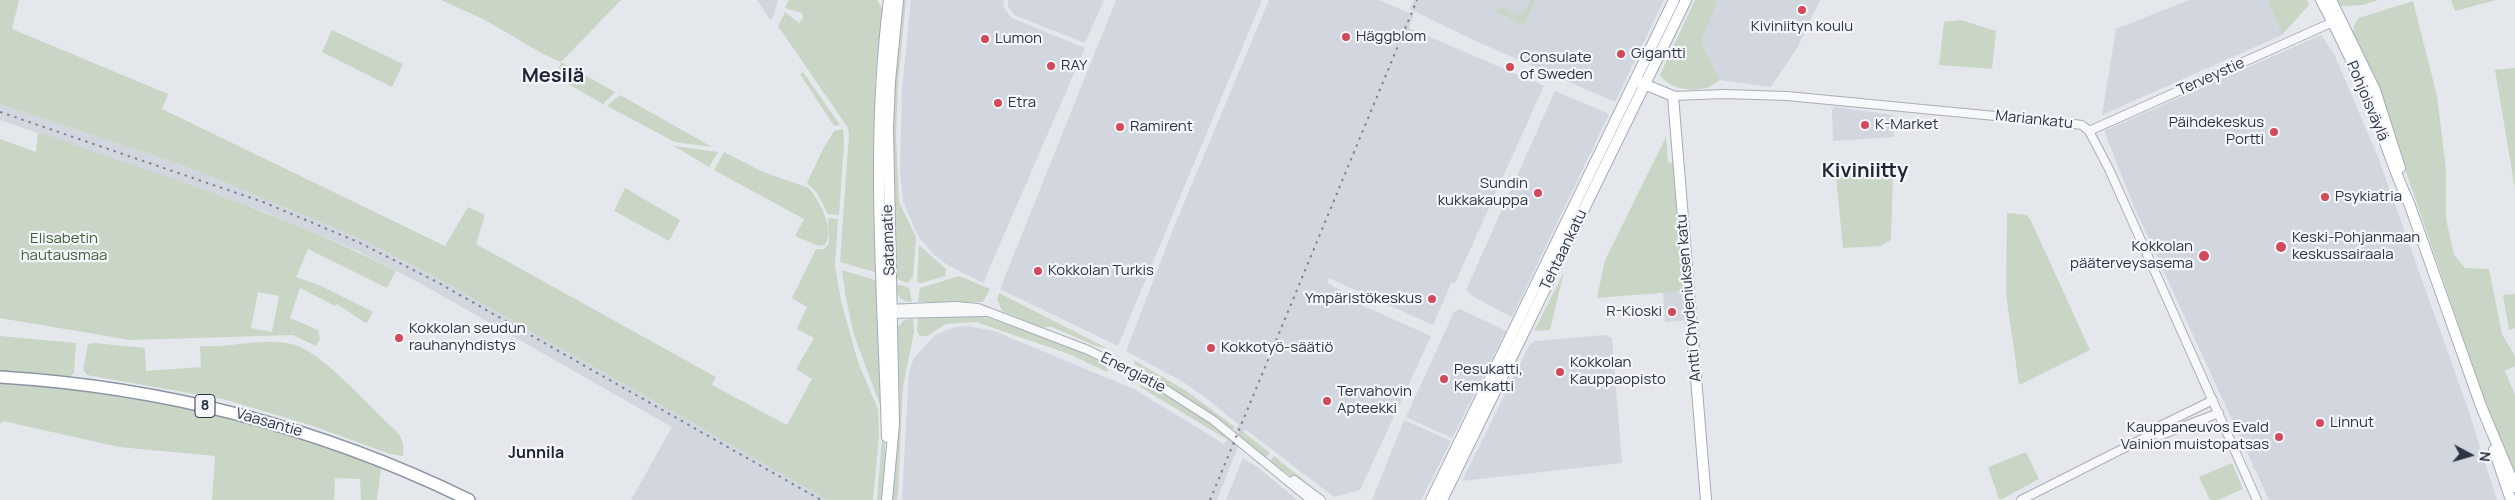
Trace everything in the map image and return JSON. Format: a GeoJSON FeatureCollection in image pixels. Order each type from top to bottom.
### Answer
{"type":"FeatureCollection","features":[{"type":"Feature","properties":{"kind":"highway","name":"Vaasantie"},"geometry":{"type":"LineString","coordinates":[[0,377],[76,383],[219,409],[351,449],[418,476],[469,500]]}},
{"type":"Feature","properties":{"kind":"main road","name":"Satamatie"},"geometry":{"type":"LineString","coordinates":[[886,500],[894,424],[879,128],[883,45],[889,0]]}},
{"type":"Feature","properties":{"kind":"main road","name":"Satamatie"},"geometry":{"type":"LineString","coordinates":[[888,311],[888,128],[890,81],[898,0]]}},
{"type":"Feature","properties":{"kind":"main road","name":"Tehtaankatu"},"geometry":{"type":"LineString","coordinates":[[1442,500],[1640,82],[1674,0]]}},
{"type":"Feature","properties":{"kind":"main road","name":"Tehtaankatu"},"geometry":{"type":"LineString","coordinates":[[1431,500],[1640,82],[1686,0]]}},
{"type":"Feature","properties":{"kind":"main road","name":"Pohjoisväylä"},"geometry":{"type":"LineString","coordinates":[[2321,0],[2337,21]]}},
{"type":"Feature","properties":{"kind":"main road","name":"Pohjoisväylä"},"geometry":{"type":"LineString","coordinates":[[2331,0],[2337,21],[2409,203],[2481,406],[2511,500]]}},
{"type":"Feature","properties":{"kind":"main road","name":"Mariankatu"},"geometry":{"type":"LineString","coordinates":[[1640,82],[1673,96]]}},
{"type":"Feature","properties":{"kind":"main road","name":"Antti Chydeniuksen katu"},"geometry":{"type":"LineString","coordinates":[[1673,96],[1706,500]]}},
{"type":"Feature","properties":{"kind":"main road","name":"Pohjoisväylä"},"geometry":{"type":"LineString","coordinates":[[2481,406],[2515,487]]}},
{"type":"Feature","properties":{"kind":"street","name":"Terveystie"},"geometry":{"type":"LineString","coordinates":[[2089,131],[2337,21]]}},
{"type":"Feature","properties":{"kind":"street","name":"Mariankatu"},"geometry":{"type":"LineString","coordinates":[[1673,96],[1724,94],[1794,97],[2077,124],[2089,131],[2109,169],[2257,500]]}},
{"type":"Feature","properties":{"kind":"street","name":"Energiatie"},"geometry":{"type":"LineString","coordinates":[[888,311],[955,306],[978,308],[1127,367],[1198,410],[1311,500]]}},
{"type":"Feature","properties":{"kind":"street"},"geometry":{"type":"LineString","coordinates":[[2021,500],[2152,434],[2158,427],[2213,400]]}},
{"type":"Feature","properties":{"kind":"street"},"geometry":{"type":"LineString","coordinates":[[2152,434],[2161,435],[2219,413]]}},
{"type":"Feature","properties":{"kind":"street","name":"Energiatie"},"geometry":{"type":"LineString","coordinates":[[1265,462],[1321,500]]}},
{"type":"Feature","properties":{"kind":"shaded area"},"geometry":{"type":"Polygon","coordinates":[[[757,0],[778,0],[773,18],[770,20],[757,0]]]}},
{"type":"Feature","properties":{"kind":"shaded area"},"geometry":{"type":"Polygon","coordinates":[[[911,0],[1003,0],[1004,8],[1012,18],[1085,48],[983,283],[949,266],[933,254],[918,236],[903,201],[900,170],[902,90],[911,0]]]}},
{"type":"Feature","properties":{"kind":"shaded area"},"geometry":{"type":"Polygon","coordinates":[[[1008,0],[1104,0],[1085,43],[1014,15],[1008,6],[1008,0]]]}},
{"type":"Feature","properties":{"kind":"shaded area"},"geometry":{"type":"Polygon","coordinates":[[[1116,0],[1262,0],[1118,346],[1000,289],[1116,0]]]}},
{"type":"Feature","properties":{"kind":"shaded area"},"geometry":{"type":"Polygon","coordinates":[[[1269,0],[1379,0],[1414,15],[1409,28],[1544,86],[1455,283],[1451,283],[1433,325],[1329,278],[1327,283],[1362,301],[1361,305],[1431,336],[1360,490],[1334,497],[1245,429],[1217,500],[902,500],[909,371],[914,358],[935,335],[955,327],[966,326],[994,331],[1134,389],[1224,444],[1239,425],[1185,383],[1126,351],[1174,227],[1269,0]]]}},
{"type":"Feature","properties":{"kind":"shaded area"},"geometry":{"type":"Polygon","coordinates":[[[1414,0],[1664,0],[1615,102],[1469,38],[1410,9],[1414,0]]]}},
{"type":"Feature","properties":{"kind":"shaded area"},"geometry":{"type":"Polygon","coordinates":[[[1718,0],[1820,0],[1797,48],[1771,87],[1720,80],[1701,42],[1718,0]]]}},
{"type":"Feature","properties":{"kind":"shaded area"},"geometry":{"type":"Polygon","coordinates":[[[2189,0],[2267,0],[2282,35],[2102,115],[2116,29],[2189,0]]]}},
{"type":"Feature","properties":{"kind":"shaded area","name":"Keski-Pohjanmaan keskussairaala"},"geometry":{"type":"Polygon","coordinates":[[[2321,35],[2334,54],[2378,157],[2466,403],[2497,500],[2269,500],[2135,209],[2104,131],[2321,35]]]}},
{"type":"Feature","properties":{"kind":"shaded area"},"geometry":{"type":"Polygon","coordinates":[[[1555,91],[1609,114],[1512,317],[1472,296],[1466,290],[1555,91]]]}},
{"type":"Feature","properties":{"kind":"shaded area"},"geometry":{"type":"Polygon","coordinates":[[[0,104],[185,166],[364,240],[439,279],[828,500],[631,500],[672,427],[425,286],[358,251],[265,212],[0,120],[0,104]]]}},
{"type":"Feature","properties":{"kind":"shaded area"},"geometry":{"type":"Polygon","coordinates":[[[1835,107],[1893,115],[1894,137],[1833,141],[1832,110],[1835,107]]]}},
{"type":"Feature","properties":{"kind":"shaded area"},"geometry":{"type":"Polygon","coordinates":[[[1685,291],[1688,320],[1665,322],[1663,292],[1685,291]]]}},
{"type":"Feature","properties":{"kind":"shaded area"},"geometry":{"type":"Polygon","coordinates":[[[1460,309],[1506,331],[1452,438],[1406,417],[1454,312],[1460,309]]]}},
{"type":"Feature","properties":{"kind":"shaded area"},"geometry":{"type":"Polygon","coordinates":[[[1605,335],[1612,338],[1622,463],[1462,481],[1530,344],[1535,341],[1605,335]]]}},
{"type":"Feature","properties":{"kind":"shaded area"},"geometry":{"type":"Polygon","coordinates":[[[1404,420],[1451,441],[1421,500],[1372,500],[1404,420]]]}},
{"type":"Feature","properties":{"kind":"shaded area"},"geometry":{"type":"Polygon","coordinates":[[[1243,458],[1260,469],[1297,500],[1226,500],[1243,458]]]}},
{"type":"Feature","properties":{"kind":"green space"},"geometry":{"type":"Polygon","coordinates":[[[0,0],[19,0],[12,29],[168,94],[162,109],[445,246],[468,207],[485,215],[476,244],[716,377],[712,385],[787,425],[812,379],[796,369],[814,338],[797,329],[807,307],[792,298],[816,249],[824,249],[829,243],[828,218],[838,219],[835,265],[841,301],[858,362],[878,409],[879,436],[873,500],[828,500],[439,279],[364,240],[185,166],[0,104],[0,0]]]}},
{"type":"Feature","properties":{"kind":"green space"},"geometry":{"type":"Polygon","coordinates":[[[441,0],[621,0],[561,62],[543,54],[485,20],[441,0]]]}},
{"type":"Feature","properties":{"kind":"green space"},"geometry":{"type":"Polygon","coordinates":[[[789,0],[877,0],[883,10],[875,80],[878,273],[840,262],[848,128],[778,26],[785,12],[799,23],[803,18],[802,13],[785,8],[789,0]]]}},
{"type":"Feature","properties":{"kind":"green space"},"geometry":{"type":"Polygon","coordinates":[[[901,0],[906,0],[898,83],[896,136],[899,202],[916,237],[913,277],[907,283],[895,278],[891,135],[901,0]]]}},
{"type":"Feature","properties":{"kind":"green space"},"geometry":{"type":"Polygon","coordinates":[[[1530,0],[1535,0],[1524,25],[1496,12],[1499,6],[1519,16],[1523,9],[1526,10],[1530,0]]]}},
{"type":"Feature","properties":{"kind":"green space"},"geometry":{"type":"Polygon","coordinates":[[[1695,0],[1718,0],[1701,42],[1720,80],[1708,87],[1687,89],[1668,83],[1660,75],[1695,0]]]}},
{"type":"Feature","properties":{"kind":"green space"},"geometry":{"type":"Polygon","coordinates":[[[2267,0],[2307,0],[2309,5],[2282,35],[2267,0]]]}},
{"type":"Feature","properties":{"kind":"green space"},"geometry":{"type":"Polygon","coordinates":[[[2337,0],[2378,0],[2363,5],[2339,6],[2337,0]]]}},
{"type":"Feature","properties":{"kind":"green space"},"geometry":{"type":"Polygon","coordinates":[[[2451,0],[2496,0],[2455,11],[2451,0]]]}},
{"type":"Feature","properties":{"kind":"green space"},"geometry":{"type":"Polygon","coordinates":[[[2413,1],[2437,96],[2446,169],[2446,219],[2454,255],[2465,268],[2489,269],[2502,334],[2515,356],[2515,366],[2505,371],[2515,395],[2515,478],[2491,419],[2403,163],[2353,35],[2354,25],[2359,18],[2413,1]]]}},
{"type":"Feature","properties":{"kind":"green space"},"geometry":{"type":"Polygon","coordinates":[[[1961,20],[1996,31],[1992,69],[1939,65],[1944,22],[1961,20]]]}},
{"type":"Feature","properties":{"kind":"green space"},"geometry":{"type":"Polygon","coordinates":[[[332,30],[403,64],[392,87],[322,52],[332,30]]]}},
{"type":"Feature","properties":{"kind":"green space"},"geometry":{"type":"Polygon","coordinates":[[[561,62],[615,92],[603,104],[570,85],[554,81],[561,62]]]}},
{"type":"Feature","properties":{"kind":"green space"},"geometry":{"type":"Polygon","coordinates":[[[2515,68],[2515,189],[2495,70],[2515,68]]]}},
{"type":"Feature","properties":{"kind":"green space"},"geometry":{"type":"Polygon","coordinates":[[[803,72],[840,125],[834,126],[800,74],[803,72]]]}},
{"type":"Feature","properties":{"kind":"green space"},"geometry":{"type":"Polygon","coordinates":[[[620,95],[712,147],[675,142],[607,106],[620,95]]]}},
{"type":"Feature","properties":{"kind":"green space"},"geometry":{"type":"Polygon","coordinates":[[[843,129],[844,143],[839,215],[828,214],[817,193],[807,183],[834,131],[843,129]]]}},
{"type":"Feature","properties":{"kind":"green space","name":"Elisabetin hautausmaa"},"geometry":{"type":"Polygon","coordinates":[[[38,132],[264,212],[309,230],[396,271],[387,288],[308,249],[296,277],[321,286],[373,312],[367,323],[337,304],[335,306],[300,288],[290,318],[318,330],[320,339],[316,346],[293,335],[130,340],[0,318],[0,139],[36,152],[38,132]],[[258,292],[251,328],[272,332],[279,296],[258,292]]]}},
{"type":"Feature","properties":{"kind":"green space"},"geometry":{"type":"Polygon","coordinates":[[[1666,137],[1668,162],[1674,164],[1685,291],[1597,298],[1605,260],[1666,137]]]}},
{"type":"Feature","properties":{"kind":"green space"},"geometry":{"type":"Polygon","coordinates":[[[674,146],[718,152],[709,167],[674,146]]]}},
{"type":"Feature","properties":{"kind":"green space"},"geometry":{"type":"Polygon","coordinates":[[[724,152],[763,172],[809,188],[818,200],[825,215],[828,238],[825,245],[819,246],[795,236],[804,219],[714,170],[724,152]]]}},
{"type":"Feature","properties":{"kind":"green space"},"geometry":{"type":"Polygon","coordinates":[[[1893,171],[1891,240],[1881,246],[1843,248],[1836,177],[1893,171]]]}},
{"type":"Feature","properties":{"kind":"green space"},"geometry":{"type":"Polygon","coordinates":[[[625,188],[680,220],[669,241],[614,211],[625,188]]]}},
{"type":"Feature","properties":{"kind":"green space"},"geometry":{"type":"Polygon","coordinates":[[[2007,213],[2027,215],[2031,221],[2090,350],[2019,385],[2006,294],[2007,213]]]}},
{"type":"Feature","properties":{"kind":"green space"},"geometry":{"type":"Polygon","coordinates":[[[919,245],[946,269],[945,276],[922,283],[917,282],[919,245]]]}},
{"type":"Feature","properties":{"kind":"green space"},"geometry":{"type":"Polygon","coordinates":[[[842,270],[878,281],[885,451],[883,500],[877,500],[882,438],[881,408],[854,335],[842,270]]]}},
{"type":"Feature","properties":{"kind":"green space"},"geometry":{"type":"Polygon","coordinates":[[[1564,272],[1550,330],[1534,331],[1564,272]]]}},
{"type":"Feature","properties":{"kind":"green space"},"geometry":{"type":"Polygon","coordinates":[[[959,276],[990,289],[983,302],[918,302],[920,288],[959,276]]]}},
{"type":"Feature","properties":{"kind":"green space"},"geometry":{"type":"Polygon","coordinates":[[[901,285],[909,288],[912,302],[905,301],[898,296],[895,286],[901,285]]]}},
{"type":"Feature","properties":{"kind":"green space"},"geometry":{"type":"Polygon","coordinates":[[[999,293],[1107,348],[1098,347],[1052,327],[1041,327],[1002,311],[997,299],[999,293]]]}},
{"type":"Feature","properties":{"kind":"green space"},"geometry":{"type":"Polygon","coordinates":[[[2515,294],[2515,328],[2509,330],[2503,295],[2515,294]]]}},
{"type":"Feature","properties":{"kind":"green space"},"geometry":{"type":"Polygon","coordinates":[[[976,316],[988,318],[1072,348],[1102,363],[1108,370],[1107,372],[1069,354],[976,322],[946,324],[927,336],[920,336],[917,331],[918,318],[976,316]]]}},
{"type":"Feature","properties":{"kind":"green space"},"geometry":{"type":"Polygon","coordinates":[[[913,318],[914,332],[903,387],[898,492],[897,500],[891,500],[899,407],[898,327],[903,321],[913,318]]]}},
{"type":"Feature","properties":{"kind":"green space"},"geometry":{"type":"Polygon","coordinates":[[[0,336],[76,343],[74,373],[70,377],[0,372],[0,336]]]}},
{"type":"Feature","properties":{"kind":"green space"},"geometry":{"type":"Polygon","coordinates":[[[281,342],[303,348],[330,367],[398,433],[402,440],[403,456],[390,454],[313,426],[223,399],[87,375],[83,370],[88,344],[145,348],[146,371],[201,367],[200,346],[281,342]]]}},
{"type":"Feature","properties":{"kind":"green space"},"geometry":{"type":"Polygon","coordinates":[[[1135,361],[1185,390],[1235,427],[1233,430],[1199,405],[1134,364],[1135,361]]]}},
{"type":"Feature","properties":{"kind":"green space"},"geometry":{"type":"Polygon","coordinates":[[[0,383],[48,386],[146,400],[194,409],[289,434],[381,467],[377,500],[361,500],[360,479],[335,478],[334,500],[212,500],[215,456],[119,447],[3,421],[0,424],[0,383]]]}},
{"type":"Feature","properties":{"kind":"green space"},"geometry":{"type":"Polygon","coordinates":[[[1140,385],[1188,408],[1233,438],[1231,442],[1140,387],[1140,385]]]}},
{"type":"Feature","properties":{"kind":"green space"},"geometry":{"type":"Polygon","coordinates":[[[1241,430],[1270,453],[1265,459],[1238,437],[1241,430]]]}},
{"type":"Feature","properties":{"kind":"green space"},"geometry":{"type":"Polygon","coordinates":[[[2026,452],[2039,479],[1999,499],[1988,467],[2026,452]]]}},
{"type":"Feature","properties":{"kind":"green space"},"geometry":{"type":"Polygon","coordinates":[[[1274,456],[1321,494],[1318,496],[1270,461],[1274,456]]]}},
{"type":"Feature","properties":{"kind":"green space"},"geometry":{"type":"Polygon","coordinates":[[[2232,463],[2243,489],[2218,500],[2210,500],[2199,477],[2232,463]]]}},
{"type":"Feature","properties":{"kind":"railway"},"geometry":{"type":"LineString","coordinates":[[1210,500],[1417,0]]}},
{"type":"Feature","properties":{"kind":"railway"},"geometry":{"type":"LineString","coordinates":[[0,112],[263,202],[358,242],[437,282],[821,500]]}},
{"type":"Feature","properties":{"kind":"place","name":"Kiviniityn koulu"},"geometry":{"type":"Point","coordinates":[1802,10]}},
{"type":"Feature","properties":{"kind":"place","name":"Häggblom"},"geometry":{"type":"Point","coordinates":[1346,37]}},
{"type":"Feature","properties":{"kind":"place","name":"Lumon"},"geometry":{"type":"Point","coordinates":[985,39]}},
{"type":"Feature","properties":{"kind":"place","name":"Gigantti"},"geometry":{"type":"Point","coordinates":[1621,54]}},
{"type":"Feature","properties":{"kind":"place","name":"RAY"},"geometry":{"type":"Point","coordinates":[1051,66]}},
{"type":"Feature","properties":{"kind":"place","name":"Consulate of Sweden"},"geometry":{"type":"Point","coordinates":[1510,67]}},
{"type":"Feature","properties":{"kind":"place","name":"Etra"},"geometry":{"type":"Point","coordinates":[998,103]}},
{"type":"Feature","properties":{"kind":"place","name":"K-Market"},"geometry":{"type":"Point","coordinates":[1865,125]}},
{"type":"Feature","properties":{"kind":"place","name":"Ramirent"},"geometry":{"type":"Point","coordinates":[1120,127]}},
{"type":"Feature","properties":{"kind":"place","name":"Päihdekeskus Portti"},"geometry":{"type":"Point","coordinates":[2274,132]}},
{"type":"Feature","properties":{"kind":"place","name":"Sundin kukkakauppa"},"geometry":{"type":"Point","coordinates":[1538,193]}},
{"type":"Feature","properties":{"kind":"place","name":"Psykiatria"},"geometry":{"type":"Point","coordinates":[2325,197]}},
{"type":"Feature","properties":{"kind":"place","name":"Keski-Pohjanmaan keskussairaala"},"geometry":{"type":"Point","coordinates":[2281,247]}},
{"type":"Feature","properties":{"kind":"place","name":"Kokkolan pääterveysasema"},"geometry":{"type":"Point","coordinates":[2204,256]}},
{"type":"Feature","properties":{"kind":"place","name":"Kokkolan Turkis"},"geometry":{"type":"Point","coordinates":[1038,271]}},
{"type":"Feature","properties":{"kind":"place","name":"Ympäristökeskus"},"geometry":{"type":"Point","coordinates":[1432,299]}},
{"type":"Feature","properties":{"kind":"place","name":"R-Kioski"},"geometry":{"type":"Point","coordinates":[1672,312]}},
{"type":"Feature","properties":{"kind":"place","name":"Kokkolan seudun rauhanyhdistys"},"geometry":{"type":"Point","coordinates":[399,338]}},
{"type":"Feature","properties":{"kind":"place","name":"Kokkotyö-säätiö"},"geometry":{"type":"Point","coordinates":[1211,348]}},
{"type":"Feature","properties":{"kind":"place","name":"Kokkolan Kauppaopisto"},"geometry":{"type":"Point","coordinates":[1560,372]}},
{"type":"Feature","properties":{"kind":"place","name":"Pesukatti, Kemkatti"},"geometry":{"type":"Point","coordinates":[1444,379]}},
{"type":"Feature","properties":{"kind":"place","name":"Tervahovin Apteekki"},"geometry":{"type":"Point","coordinates":[1327,401]}},
{"type":"Feature","properties":{"kind":"place","name":"Linnut"},"geometry":{"type":"Point","coordinates":[2320,423]}},
{"type":"Feature","properties":{"kind":"place","name":"Kauppaneuvos Evald Vainion muistopatsas"},"geometry":{"type":"Point","coordinates":[2279,437]}},
{"type":"Feature","properties":{"kind":"district","name":"Mesilä"},"geometry":{"type":"Point","coordinates":[553,76]}},
{"type":"Feature","properties":{"kind":"district","name":"Kiviniitty"},"geometry":{"type":"Point","coordinates":[1865,171]}},
{"type":"Feature","properties":{"kind":"district","name":"Junnila"},"geometry":{"type":"Point","coordinates":[536,454]}}]}
